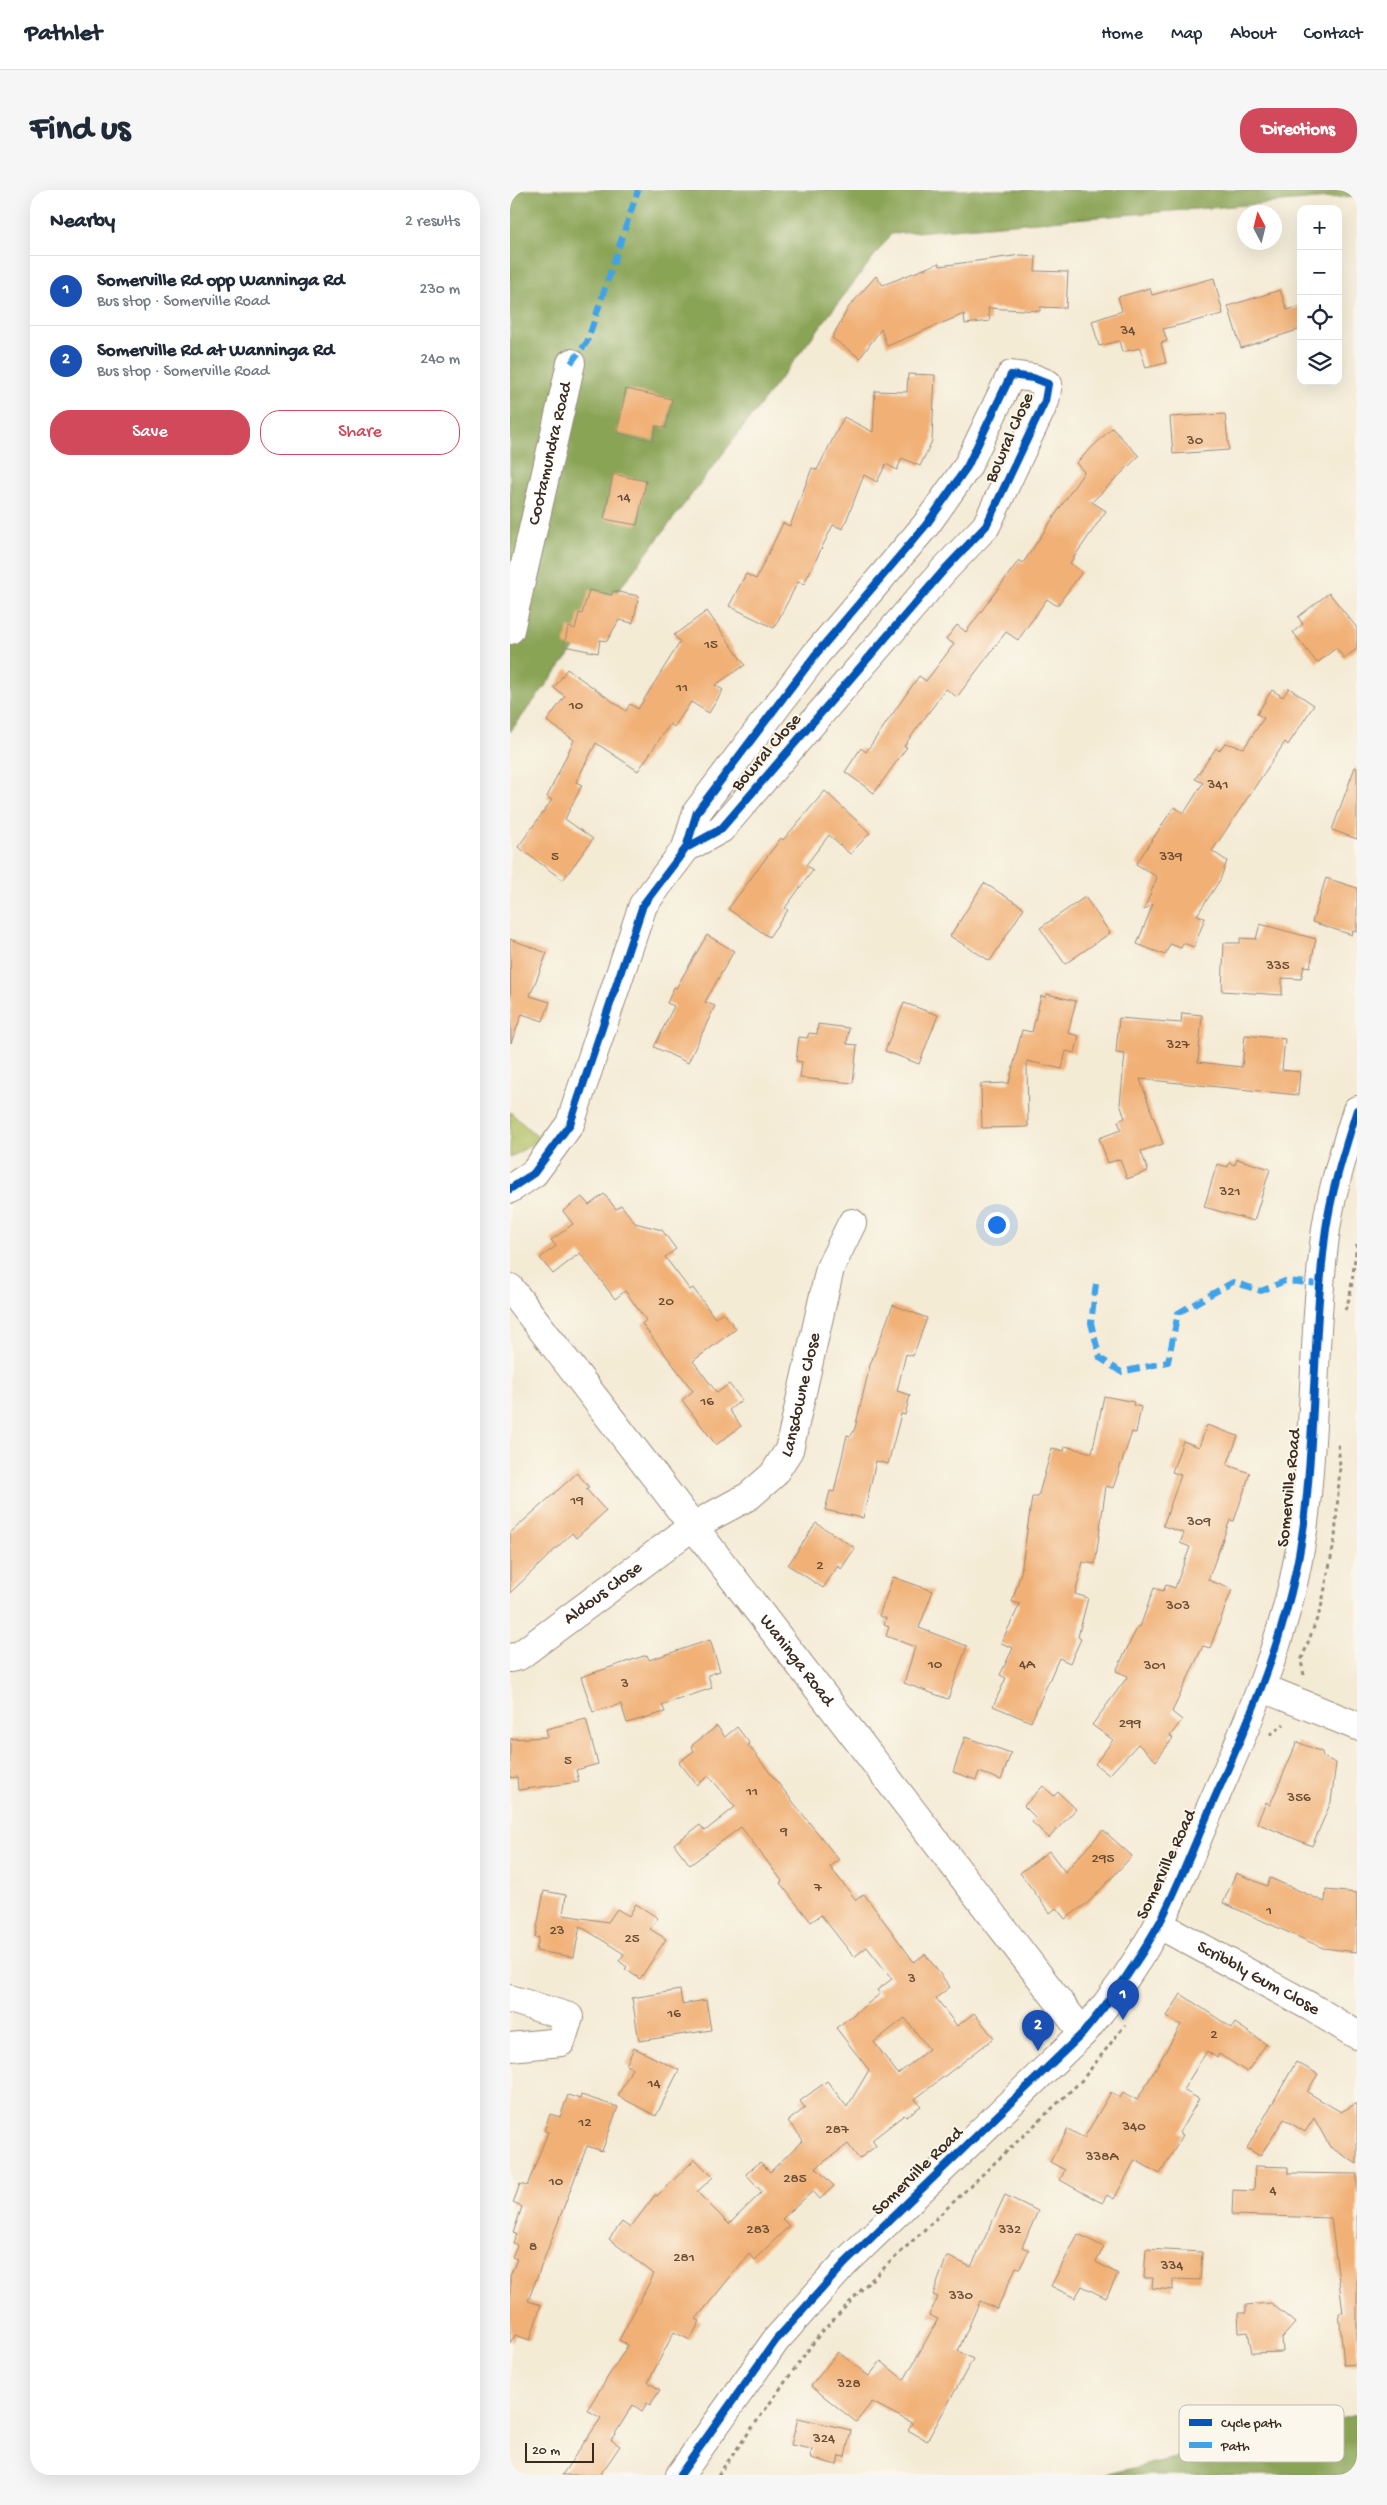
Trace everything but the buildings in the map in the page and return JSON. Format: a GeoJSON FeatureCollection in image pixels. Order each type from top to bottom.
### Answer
{"type":"FeatureCollection","features":[{"type":"Feature","properties":{"kind":"street","name":"Cootamundra Road"},"geometry":{"type":"LineString","coordinates":[[510,630],[571,363]]}},
{"type":"Feature","properties":{"kind":"street","name":"Bowral Close"},"geometry":{"type":"LineString","coordinates":[[510,1189],[534,1173],[570,1124],[643,905],[686,848],[697,812],[816,654],[926,525],[967,468],[1011,375],[1033,378],[1048,384],[1045,401],[986,526],[944,570],[721,829],[686,848]]}},
{"type":"Feature","properties":{"kind":"street","name":"Somerville Road"},"geometry":{"type":"LineString","coordinates":[[680,2475],[776,2340],[845,2263],[1083,2033],[1105,2006],[1158,1924],[1262,1688],[1280,1637],[1296,1575],[1310,1473],[1318,1300],[1326,1226],[1338,1170],[1357,1110]]}},
{"type":"Feature","properties":{"kind":"street","name":"Lansdowne Close"},"geometry":{"type":"LineString","coordinates":[[693,1526],[749,1496],[773,1475],[789,1450],[830,1268],[852,1223]]}},
{"type":"Feature","properties":{"kind":"street","name":"Waninga Road"},"geometry":{"type":"LineString","coordinates":[[510,1288],[1083,2033]]}},
{"type":"Feature","properties":{"kind":"street","name":"Aldous Close"},"geometry":{"type":"LineString","coordinates":[[510,1658],[519,1656],[693,1526]]}},
{"type":"Feature","properties":{"kind":"street"},"geometry":{"type":"LineString","coordinates":[[1262,1688],[1357,1726]]}},
{"type":"Feature","properties":{"kind":"street","name":"Scribbly Gum Close"},"geometry":{"type":"LineString","coordinates":[[1158,1924],[1311,2007],[1357,2035]]}},
{"type":"Feature","properties":{"kind":"street"},"geometry":{"type":"LineString","coordinates":[[510,1998],[569,2017],[561,2042],[510,2047]]}},
{"type":"Feature","properties":{"kind":"path"},"geometry":{"type":"LineString","coordinates":[[718,2475],[818,2335],[865,2286],[1082,2080],[1128,2020]]}},
{"type":"Feature","properties":{"kind":"green space"},"geometry":{"type":"Polygon","coordinates":[[[510,190],[1357,190],[1357,198],[1355,196],[1237,205],[891,234],[510,732],[510,190]]]}},
{"type":"Feature","properties":{"kind":"green space"},"geometry":{"type":"Polygon","coordinates":[[[510,1112],[540,1139],[510,1158],[510,1112]]]}},
{"type":"Feature","properties":{"kind":"green space"},"geometry":{"type":"Polygon","coordinates":[[[1357,2415],[1357,2475],[1103,2475],[1179,2457],[1179,2462],[1344,2462],[1344,2418],[1357,2415]]]}},
{"type":"Feature","properties":{"kind":"marked path"},"geometry":{"type":"LineString","coordinates":[[571,363],[587,342],[638,190]]}},
{"type":"Feature","properties":{"kind":"marked path"},"geometry":{"type":"LineString","coordinates":[[1096,1284],[1091,1323],[1100,1358],[1121,1372],[1168,1362],[1178,1313],[1233,1282],[1261,1291],[1285,1281],[1320,1284]]}},
{"type":"Feature","properties":{"kind":"cycle path"},"geometry":{"type":"LineString","coordinates":[[510,1189],[534,1173],[570,1124],[643,905],[686,848],[697,812],[816,654],[926,525],[967,467],[1011,375],[1033,378],[1048,384],[1045,401],[986,526],[944,570],[721,829],[686,848]]}},
{"type":"Feature","properties":{"kind":"cycle path"},"geometry":{"type":"LineString","coordinates":[[680,2475],[776,2340],[845,2263],[1083,2033],[1114,1994],[1159,1924],[1243,1734],[1269,1666],[1290,1596],[1298,1560],[1308,1486],[1319,1302],[1326,1229],[1335,1184],[1357,1110]]}},
{"type":"Feature","properties":{"kind":"place","name":"Somerville Rd opp Wanninga Rd"},"geometry":{"type":"Point","coordinates":[1123,2020]}},
{"type":"Feature","properties":{"kind":"place","name":"Somerville Rd at Wanninga Rd"},"geometry":{"type":"Point","coordinates":[1038,2051]}}]}
